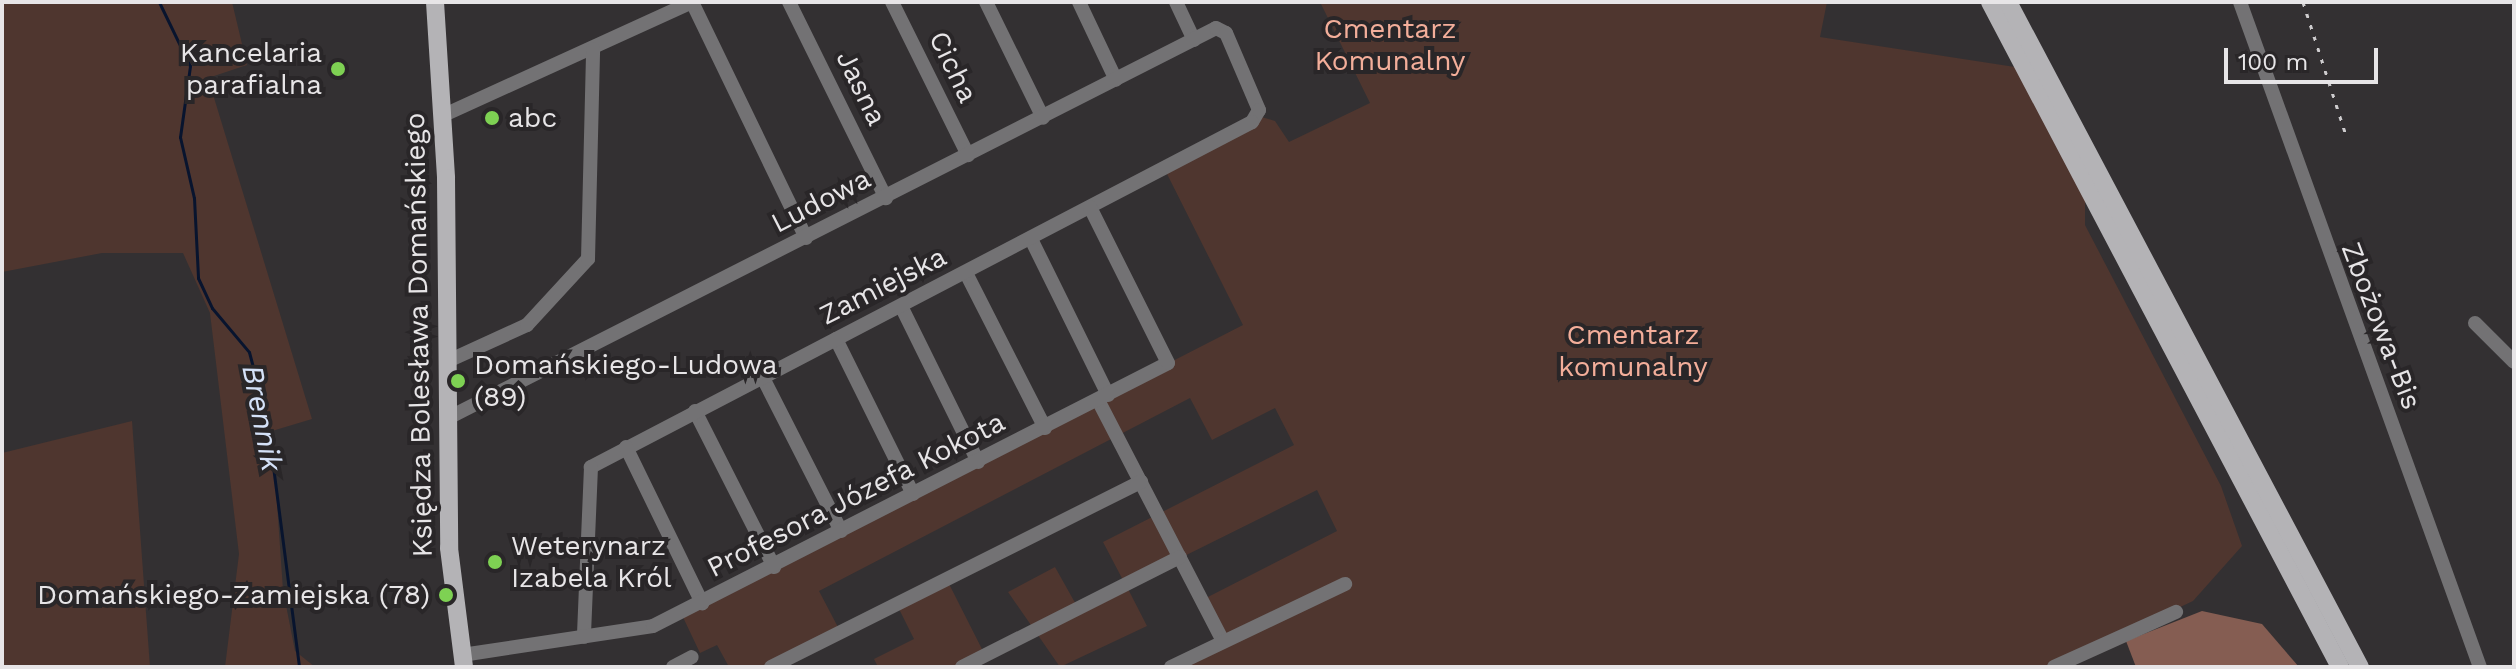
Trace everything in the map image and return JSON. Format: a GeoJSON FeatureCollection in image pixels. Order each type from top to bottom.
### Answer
{"type":"FeatureCollection","features":[{"type":"Feature","properties":{"kind":"main road","name":"Księdza Bolesława Domańskiego"},"geometry":{"type":"LineString","coordinates":[[435,2],[444,115],[449,548],[463,661]]}},
{"type":"Feature","properties":{"kind":"main road"},"geometry":{"type":"LineString","coordinates":[[1990,2],[2340,667]]}},
{"type":"Feature","properties":{"kind":"main road"},"geometry":{"type":"LineString","coordinates":[[2008,2],[2360,667]]}},
{"type":"Feature","properties":{"kind":"street"},"geometry":{"type":"LineString","coordinates":[[444,115],[692,2],[806,238]]}},
{"type":"Feature","properties":{"kind":"street","name":"Jasna"},"geometry":{"type":"LineString","coordinates":[[789,2],[886,198]]}},
{"type":"Feature","properties":{"kind":"street","name":"Cicha"},"geometry":{"type":"LineString","coordinates":[[892,2],[968,155]]}},
{"type":"Feature","properties":{"kind":"street"},"geometry":{"type":"LineString","coordinates":[[986,2],[1043,118]]}},
{"type":"Feature","properties":{"kind":"street"},"geometry":{"type":"LineString","coordinates":[[1079,2],[1116,80]]}},
{"type":"Feature","properties":{"kind":"street"},"geometry":{"type":"LineString","coordinates":[[1176,2],[1194,40]]}},
{"type":"Feature","properties":{"kind":"street","name":"Zbożowa-Bis"},"geometry":{"type":"LineString","coordinates":[[2240,2],[2480,667]]}},
{"type":"Feature","properties":{"kind":"street","name":"Ludowa"},"geometry":{"type":"LineString","coordinates":[[448,418],[1216,28]]}},
{"type":"Feature","properties":{"kind":"street","name":"Zamiejska"},"geometry":{"type":"LineString","coordinates":[[584,637],[587,473],[626,447],[1031,239],[1258,116],[1226,33],[1216,28]]}},
{"type":"Feature","properties":{"kind":"street"},"geometry":{"type":"LineString","coordinates":[[448,361],[527,325],[588,259],[593,49]]}},
{"type":"Feature","properties":{"kind":"street","name":"Profesora Józefa Kokota"},"geometry":{"type":"LineString","coordinates":[[463,661],[653,626],[774,567],[1168,363],[1090,207]]}},
{"type":"Feature","properties":{"kind":"street"},"geometry":{"type":"LineString","coordinates":[[1031,239],[1141,482],[1223,641]]}},
{"type":"Feature","properties":{"kind":"street"},"geometry":{"type":"LineString","coordinates":[[966,273],[1045,428]]}},
{"type":"Feature","properties":{"kind":"street"},"geometry":{"type":"LineString","coordinates":[[901,306],[978,462]]}},
{"type":"Feature","properties":{"kind":"street"},"geometry":{"type":"LineString","coordinates":[[2475,323],[2514,362]]}},
{"type":"Feature","properties":{"kind":"street"},"geometry":{"type":"LineString","coordinates":[[836,339],[913,494]]}},
{"type":"Feature","properties":{"kind":"street"},"geometry":{"type":"LineString","coordinates":[[762,376],[841,531]]}},
{"type":"Feature","properties":{"kind":"street"},"geometry":{"type":"LineString","coordinates":[[695,411],[774,567]]}},
{"type":"Feature","properties":{"kind":"street"},"geometry":{"type":"LineString","coordinates":[[626,447],[702,603]]}},
{"type":"Feature","properties":{"kind":"street"},"geometry":{"type":"LineString","coordinates":[[771,667],[1141,482]]}},
{"type":"Feature","properties":{"kind":"street"},"geometry":{"type":"LineString","coordinates":[[962,667],[1180,557]]}},
{"type":"Feature","properties":{"kind":"street"},"geometry":{"type":"LineString","coordinates":[[1171,667],[1345,584]]}},
{"type":"Feature","properties":{"kind":"street"},"geometry":{"type":"LineString","coordinates":[[2054,667],[2176,612]]}},
{"type":"Feature","properties":{"kind":"street"},"geometry":{"type":"LineString","coordinates":[[673,667],[692,657]]}},
{"type":"Feature","properties":{"kind":"green space"},"geometry":{"type":"Polygon","coordinates":[[[2,2],[232,2],[247,65],[208,78],[312,419],[272,431],[283,590],[295,651],[315,667],[225,667],[239,554],[210,313],[183,253],[102,253],[2,272],[2,2]]]}},
{"type":"Feature","properties":{"kind":"green space","name":"Cmentarz komunalny"},"geometry":{"type":"Polygon","coordinates":[[[1320,2],[1827,2],[1820,37],[2015,67],[2085,193],[2085,225],[2221,486],[2242,546],[2193,601],[2053,667],[1171,667],[1222,641],[1202,600],[1337,531],[1317,490],[1126,585],[1147,626],[1060,667],[1008,592],[1055,567],[1078,608],[1125,584],[1103,542],[1294,445],[1275,408],[1212,440],[1190,398],[819,591],[840,631],[771,667],[729,667],[717,645],[700,653],[681,613],[1243,325],[1164,168],[1258,116],[1275,121],[1289,142],[1370,103],[1320,2]]]}},
{"type":"Feature","properties":{"kind":"green space"},"geometry":{"type":"Polygon","coordinates":[[[132,421],[150,667],[2,667],[2,453],[132,421]]]}},
{"type":"Feature","properties":{"kind":"green space"},"geometry":{"type":"Polygon","coordinates":[[[945,576],[985,655],[962,667],[878,667],[874,659],[914,639],[895,601],[945,576]]]}},
{"type":"Feature","properties":{"kind":"shaded area"},"geometry":{"type":"Polygon","coordinates":[[[2202,611],[2262,624],[2299,667],[2136,667],[2126,641],[2202,611]]]}},
{"type":"Feature","properties":{"kind":"waterway","name":"Brennik"},"geometry":{"type":"LineString","coordinates":[[159,2],[190,66],[180,137],[194,198],[198,278],[212,308],[249,352],[267,420],[299,667]]}},
{"type":"Feature","properties":{"kind":"railway"},"geometry":{"type":"LineString","coordinates":[[2303,2],[2345,132]]}},
{"type":"Feature","properties":{"kind":"place","name":"Kancelaria parafialna"},"geometry":{"type":"Point","coordinates":[338,69]}},
{"type":"Feature","properties":{"kind":"place","name":"abc"},"geometry":{"type":"Point","coordinates":[492,118]}},
{"type":"Feature","properties":{"kind":"place","name":"Domańskiego-Ludowa (89)"},"geometry":{"type":"Point","coordinates":[458,381]}},
{"type":"Feature","properties":{"kind":"place","name":"Weterynarz Izabela Król"},"geometry":{"type":"Point","coordinates":[495,562]}},
{"type":"Feature","properties":{"kind":"place","name":"Domańskiego-Zamiejska (78)"},"geometry":{"type":"Point","coordinates":[446,595]}},
{"type":"Feature","properties":{"kind":"park label","name":"Cmentarz Komunalny"},"geometry":{"type":"Point","coordinates":[1390,45]}}]}
